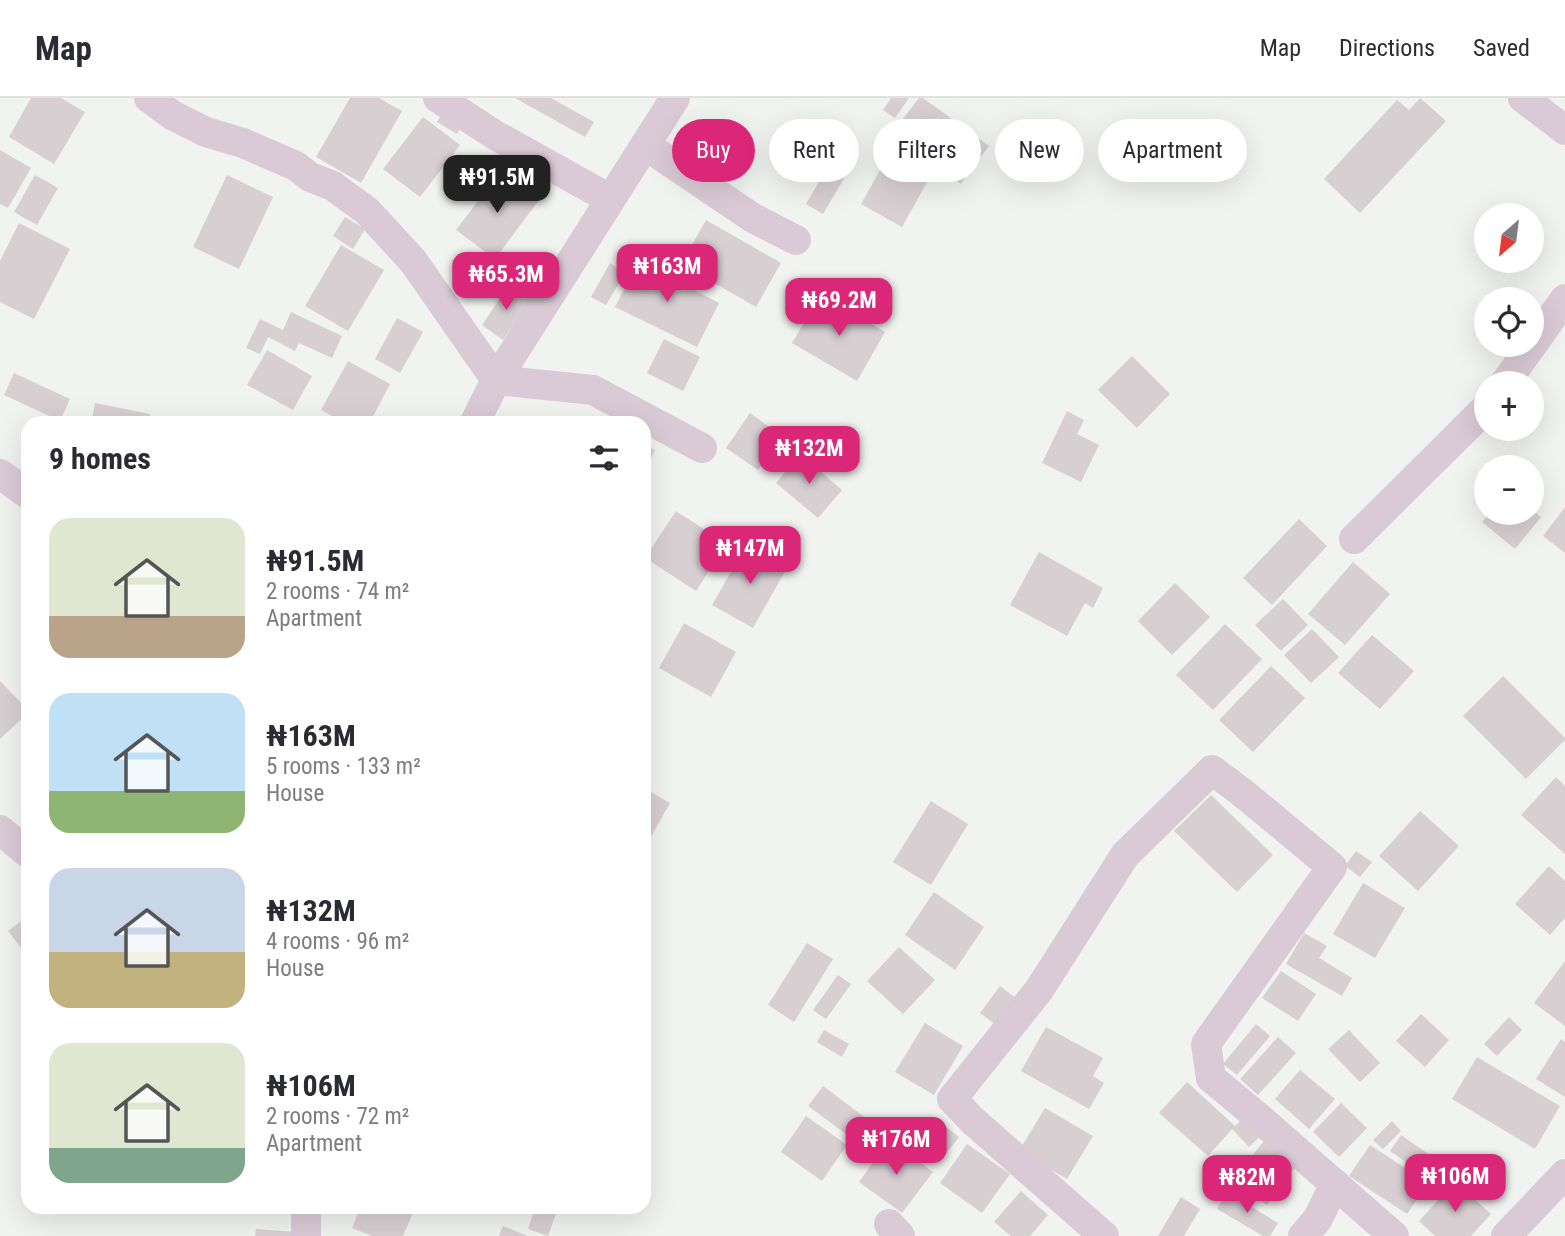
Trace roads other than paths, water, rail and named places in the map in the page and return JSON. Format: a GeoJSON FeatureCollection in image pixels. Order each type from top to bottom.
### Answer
{"type":"FeatureCollection","features":[{"type":"Feature","properties":{"kind":"street"},"geometry":{"type":"LineString","coordinates":[[149,98],[173,115],[206,132],[243,143],[296,166],[310,177],[333,186],[367,211],[414,261],[496,380],[593,390],[642,416]]}},
{"type":"Feature","properties":{"kind":"street"},"geometry":{"type":"LineString","coordinates":[[438,98],[495,135],[610,199]]}},
{"type":"Feature","properties":{"kind":"street"},"geometry":{"type":"LineString","coordinates":[[478,416],[496,380],[675,98]]}},
{"type":"Feature","properties":{"kind":"street"},"geometry":{"type":"LineString","coordinates":[[1523,98],[1565,130]]}},
{"type":"Feature","properties":{"kind":"street"},"geometry":{"type":"LineString","coordinates":[[645,145],[753,218],[796,240]]}},
{"type":"Feature","properties":{"kind":"street"},"geometry":{"type":"LineString","coordinates":[[1514,371],[1565,299]]}},
{"type":"Feature","properties":{"kind":"street"},"geometry":{"type":"LineString","coordinates":[[1354,539],[1474,420]]}},
{"type":"Feature","properties":{"kind":"street"},"geometry":{"type":"LineString","coordinates":[[651,421],[702,448]]}},
{"type":"Feature","properties":{"kind":"street"},"geometry":{"type":"LineString","coordinates":[[0,474],[21,489]]}},
{"type":"Feature","properties":{"kind":"street"},"geometry":{"type":"LineString","coordinates":[[1104,1236],[972,1121],[953,1099],[1039,990],[1125,855],[1212,770],[1332,867],[1206,1044],[1210,1078],[1394,1236]]}},
{"type":"Feature","properties":{"kind":"street"},"geometry":{"type":"LineString","coordinates":[[0,830],[21,847]]}},
{"type":"Feature","properties":{"kind":"street"},"geometry":{"type":"LineString","coordinates":[[1506,1236],[1565,1174]]}},
{"type":"Feature","properties":{"kind":"street"},"geometry":{"type":"LineString","coordinates":[[1310,1228],[1335,1184]]}},
{"type":"Feature","properties":{"kind":"street"},"geometry":{"type":"LineString","coordinates":[[1310,1228],[1364,1209]]}},
{"type":"Feature","properties":{"kind":"street"},"geometry":{"type":"LineString","coordinates":[[306,1214],[306,1236]]}}]}
